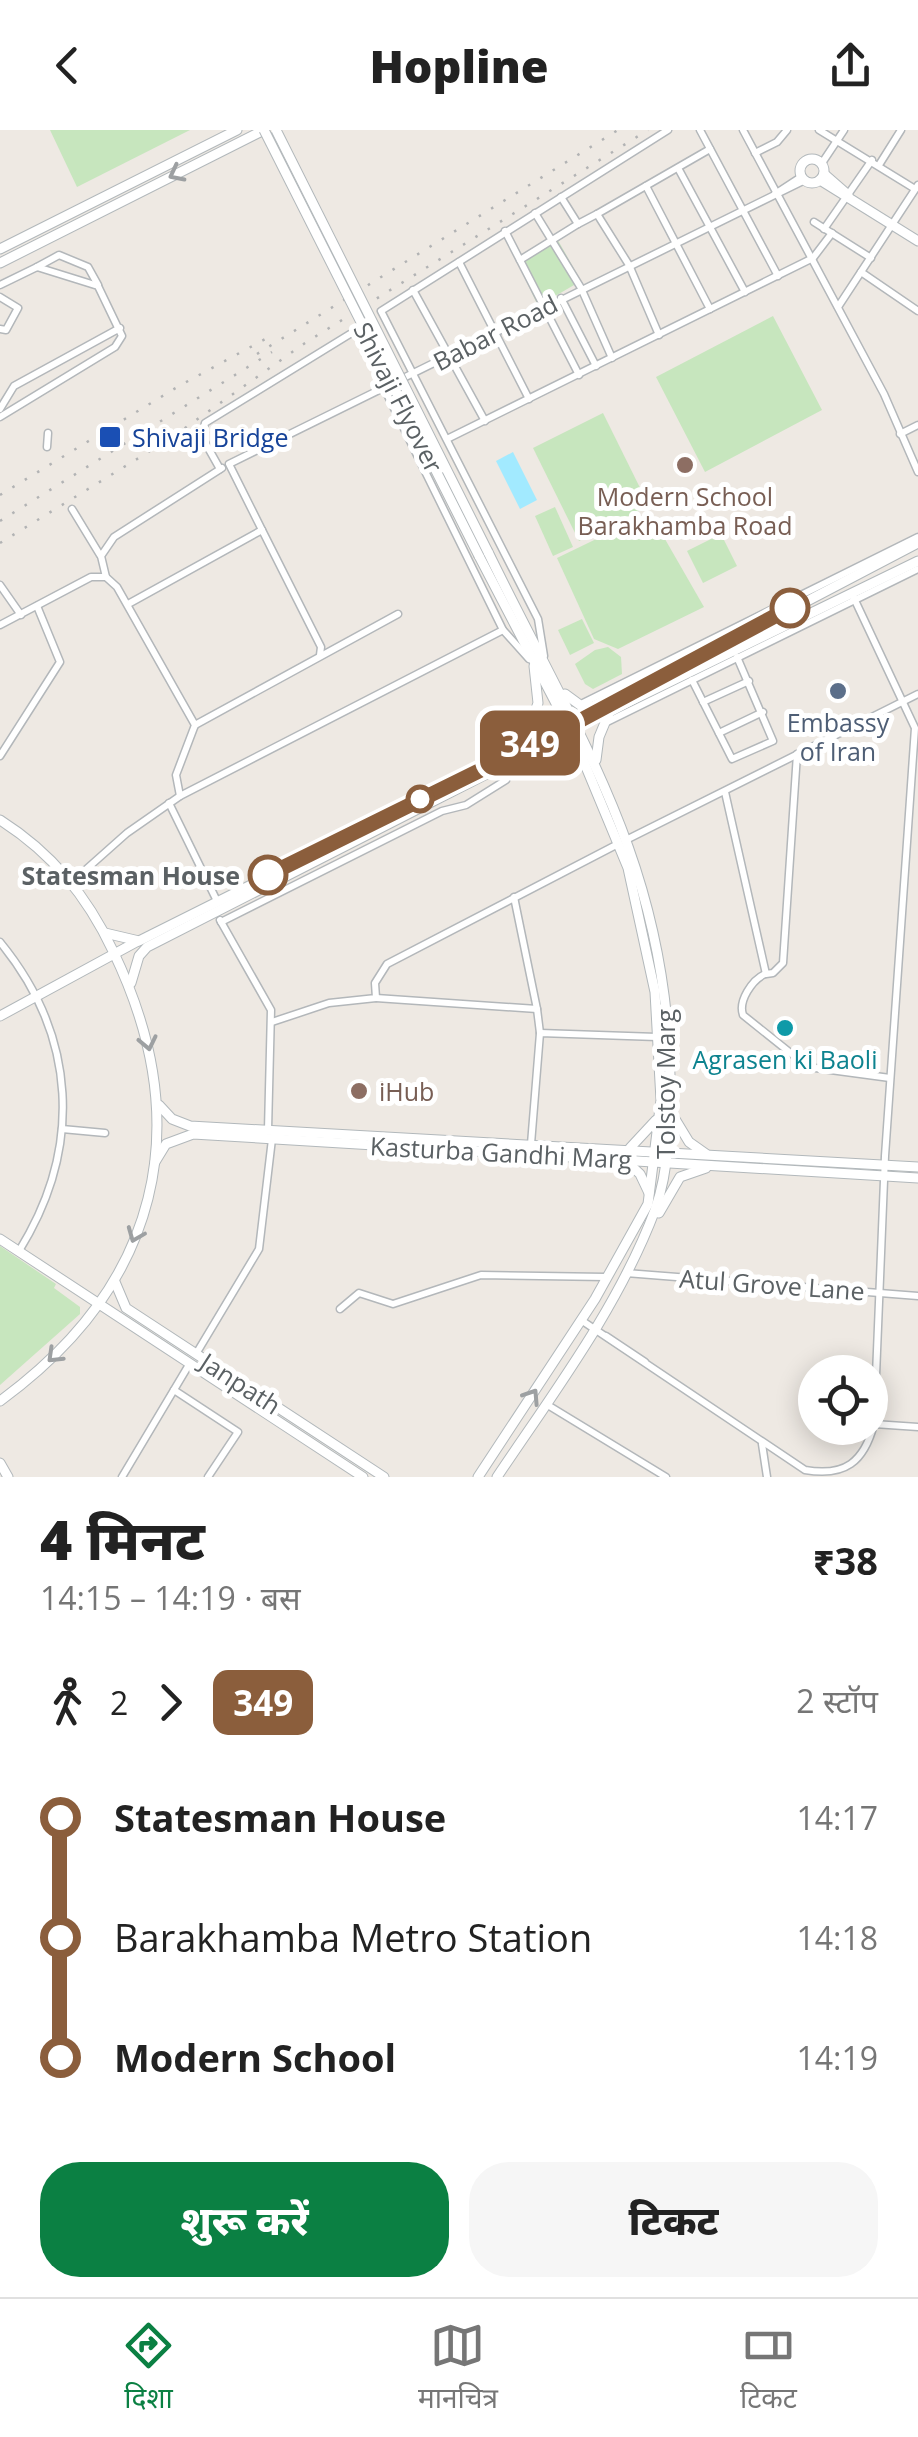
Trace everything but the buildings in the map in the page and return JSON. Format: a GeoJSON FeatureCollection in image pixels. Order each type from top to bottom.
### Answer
{"type":"FeatureCollection","features":[{"type":"Feature","properties":{"kind":"main road"},"geometry":{"type":"LineString","coordinates":[[0,250],[236,130]]}},
{"type":"Feature","properties":{"kind":"main road"},"geometry":{"type":"LineString","coordinates":[[0,263],[264,130]]}},
{"type":"Feature","properties":{"kind":"main road","name":"Shivaji Flyover"},"geometry":{"type":"LineString","coordinates":[[264,130],[484,554],[544,658],[574,728]]}},
{"type":"Feature","properties":{"kind":"main road","name":"Shivaji Flyover"},"geometry":{"type":"LineString","coordinates":[[276,130],[534,664],[574,728]]}},
{"type":"Feature","properties":{"kind":"main road"},"geometry":{"type":"LineString","coordinates":[[803,179],[805,161],[918,241]]}},
{"type":"Feature","properties":{"kind":"main road"},"geometry":{"type":"LineString","coordinates":[[803,179],[821,170]]}},
{"type":"Feature","properties":{"kind":"main road"},"geometry":{"type":"LineString","coordinates":[[131,983],[144,950],[540,750],[841,578],[918,540]]}},
{"type":"Feature","properties":{"kind":"main road"},"geometry":{"type":"LineString","coordinates":[[559,689],[580,704],[606,709],[853,597],[918,561]]}},
{"type":"Feature","properties":{"kind":"main road"},"geometry":{"type":"LineString","coordinates":[[523,746],[538,703],[534,664]]}},
{"type":"Feature","properties":{"kind":"main road"},"geometry":{"type":"LineString","coordinates":[[540,750],[566,751],[592,768],[606,709]]}},
{"type":"Feature","properties":{"kind":"main road"},"geometry":{"type":"LineString","coordinates":[[0,1016],[140,941],[218,912],[523,746],[574,728]]}},
{"type":"Feature","properties":{"kind":"main road","name":"Tolstoy Marg"},"geometry":{"type":"LineString","coordinates":[[478,1477],[581,1320],[650,1196],[669,1106],[669,1046],[660,958],[624,841],[574,728]]}},
{"type":"Feature","properties":{"kind":"main road"},"geometry":{"type":"LineString","coordinates":[[0,1400],[64,1347],[116,1278],[135,1237],[155,1162],[160,1105],[148,1038],[131,983],[105,933],[73,881],[2,825]]}},
{"type":"Feature","properties":{"kind":"main road","name":"Tolstoy Marg"},"geometry":{"type":"LineString","coordinates":[[497,1477],[594,1328],[656,1208],[660,1038],[644,925],[624,841]]}},
{"type":"Feature","properties":{"kind":"main road"},"geometry":{"type":"LineString","coordinates":[[105,933],[140,941]]}},
{"type":"Feature","properties":{"kind":"main road","name":"Kasturba Gandhi Marg"},"geometry":{"type":"LineString","coordinates":[[160,1105],[184,1125],[270,1134],[626,1154]]}},
{"type":"Feature","properties":{"kind":"main road"},"geometry":{"type":"LineString","coordinates":[[669,1106],[684,1136],[709,1156]]}},
{"type":"Feature","properties":{"kind":"main road"},"geometry":{"type":"LineString","coordinates":[[650,1196],[626,1154],[640,1143],[659,1117]]}},
{"type":"Feature","properties":{"kind":"main road","name":"Kasturba Gandhi Marg"},"geometry":{"type":"LineString","coordinates":[[155,1162],[166,1144],[185,1136],[270,1134],[532,1144],[717,1166],[885,1170],[918,1167]]}},
{"type":"Feature","properties":{"kind":"main road","name":"Kasturba Gandhi Marg"},"geometry":{"type":"LineString","coordinates":[[660,1157],[709,1156],[885,1170],[918,1178]]}},
{"type":"Feature","properties":{"kind":"main road"},"geometry":{"type":"LineString","coordinates":[[632,1259],[672,1186],[690,1172],[717,1166]]}},
{"type":"Feature","properties":{"kind":"main road","name":"Janpath"},"geometry":{"type":"LineString","coordinates":[[0,1239],[384,1477]]}},
{"type":"Feature","properties":{"kind":"main road","name":"Janpath"},"geometry":{"type":"LineString","coordinates":[[116,1278],[117,1294],[126,1308],[363,1477]]}},
{"type":"Feature","properties":{"kind":"main road"},"geometry":{"type":"LineString","coordinates":[[0,1463],[8,1477]]}},
{"type":"Feature","properties":{"kind":"street"},"geometry":{"type":"LineString","coordinates":[[544,658],[538,619],[380,311],[668,130]]}},
{"type":"Feature","properties":{"kind":"street"},"geometry":{"type":"LineString","coordinates":[[700,130],[778,276]]}},
{"type":"Feature","properties":{"kind":"street"},"geometry":{"type":"LineString","coordinates":[[743,130],[774,195],[884,394],[918,472]]}},
{"type":"Feature","properties":{"kind":"street"},"geometry":{"type":"LineString","coordinates":[[819,130],[916,187],[838,306]]}},
{"type":"Feature","properties":{"kind":"street"},"geometry":{"type":"LineString","coordinates":[[821,170],[844,130]]}},
{"type":"Feature","properties":{"kind":"street"},"geometry":{"type":"LineString","coordinates":[[447,440],[812,258],[848,195],[902,130]]}},
{"type":"Feature","properties":{"kind":"street"},"geometry":{"type":"LineString","coordinates":[[755,153],[788,131]]}},
{"type":"Feature","properties":{"kind":"street"},"geometry":{"type":"LineString","coordinates":[[520,260],[710,148]]}},
{"type":"Feature","properties":{"kind":"street"},"geometry":{"type":"LineString","coordinates":[[678,168],[745,292]]}},
{"type":"Feature","properties":{"kind":"street","name":"Babar Road"},"geometry":{"type":"LineString","coordinates":[[101,556],[114,537],[229,464],[803,179]]}},
{"type":"Feature","properties":{"kind":"street"},"geometry":{"type":"LineString","coordinates":[[646,186],[710,310]]}},
{"type":"Feature","properties":{"kind":"street"},"geometry":{"type":"LineString","coordinates":[[561,197],[578,224]]}},
{"type":"Feature","properties":{"kind":"street"},"geometry":{"type":"LineString","coordinates":[[534,213],[581,288],[612,358]]}},
{"type":"Feature","properties":{"kind":"street"},"geometry":{"type":"LineString","coordinates":[[597,214],[629,265],[659,334]]}},
{"type":"Feature","properties":{"kind":"street"},"geometry":{"type":"LineString","coordinates":[[814,222],[871,258]]}},
{"type":"Feature","properties":{"kind":"street"},"geometry":{"type":"LineString","coordinates":[[505,232],[579,374]]}},
{"type":"Feature","properties":{"kind":"street"},"geometry":{"type":"LineString","coordinates":[[0,418],[115,347],[122,336],[88,268],[60,256],[1,282]]}},
{"type":"Feature","properties":{"kind":"street"},"geometry":{"type":"LineString","coordinates":[[459,262],[529,399]]}},
{"type":"Feature","properties":{"kind":"street"},"geometry":{"type":"LineString","coordinates":[[38,267],[98,286]]}},
{"type":"Feature","properties":{"kind":"street"},"geometry":{"type":"LineString","coordinates":[[861,272],[918,311]]}},
{"type":"Feature","properties":{"kind":"street"},"geometry":{"type":"LineString","coordinates":[[413,290],[484,421]]}},
{"type":"Feature","properties":{"kind":"street"},"geometry":{"type":"LineString","coordinates":[[0,297],[18,308],[6,330],[0,329]]}},
{"type":"Feature","properties":{"kind":"street"},"geometry":{"type":"LineString","coordinates":[[561,298],[596,366]]}},
{"type":"Feature","properties":{"kind":"street"},"geometry":{"type":"LineString","coordinates":[[0,409],[2,396],[14,386],[120,328]]}},
{"type":"Feature","properties":{"kind":"street"},"geometry":{"type":"LineString","coordinates":[[220,470],[202,436],[206,422],[350,334]]}},
{"type":"Feature","properties":{"kind":"street"},"geometry":{"type":"LineString","coordinates":[[384,388],[503,630],[534,664]]}},
{"type":"Feature","properties":{"kind":"street"},"geometry":{"type":"LineString","coordinates":[[900,434],[918,425]]}},
{"type":"Feature","properties":{"kind":"street"},"geometry":{"type":"LineString","coordinates":[[47,446],[48,434]]}},
{"type":"Feature","properties":{"kind":"street"},"geometry":{"type":"LineString","coordinates":[[229,464],[321,647],[320,655]]}},
{"type":"Feature","properties":{"kind":"street"},"geometry":{"type":"LineString","coordinates":[[72,509],[101,556],[106,577],[130,603],[195,725]]}},
{"type":"Feature","properties":{"kind":"street"},"geometry":{"type":"LineString","coordinates":[[130,603],[262,530]]}},
{"type":"Feature","properties":{"kind":"street"},"geometry":{"type":"LineString","coordinates":[[604,723],[918,568]]}},
{"type":"Feature","properties":{"kind":"street"},"geometry":{"type":"LineString","coordinates":[[0,624],[90,577],[106,577]]}},
{"type":"Feature","properties":{"kind":"street"},"geometry":{"type":"LineString","coordinates":[[580,704],[841,578]]}},
{"type":"Feature","properties":{"kind":"street"},"geometry":{"type":"LineString","coordinates":[[0,585],[21,615]]}},
{"type":"Feature","properties":{"kind":"street"},"geometry":{"type":"LineString","coordinates":[[853,597],[915,728],[890,1078],[878,1355]]}},
{"type":"Feature","properties":{"kind":"street"},"geometry":{"type":"LineString","coordinates":[[0,756],[60,662],[37,606]]}},
{"type":"Feature","properties":{"kind":"street"},"geometry":{"type":"LineString","coordinates":[[180,796],[176,775],[195,725],[398,614]]}},
{"type":"Feature","properties":{"kind":"street"},"geometry":{"type":"LineString","coordinates":[[73,881],[180,796],[503,630]]}},
{"type":"Feature","properties":{"kind":"street"},"geometry":{"type":"LineString","coordinates":[[692,680],[734,759],[773,741],[738,657]]}},
{"type":"Feature","properties":{"kind":"street"},"geometry":{"type":"LineString","coordinates":[[704,702],[748,681]]}},
{"type":"Feature","properties":{"kind":"street"},"geometry":{"type":"LineString","coordinates":[[376,998],[375,983],[387,964],[514,896],[918,694]]}},
{"type":"Feature","properties":{"kind":"street"},"geometry":{"type":"LineString","coordinates":[[719,733],[763,712]]}},
{"type":"Feature","properties":{"kind":"street"},"geometry":{"type":"LineString","coordinates":[[796,754],[784,963],[780,970],[756,980],[742,1003],[743,1016],[808,1067],[890,1078]]}},
{"type":"Feature","properties":{"kind":"street"},"geometry":{"type":"LineString","coordinates":[[218,912],[311,878],[442,811],[466,805],[506,780],[501,768]]}},
{"type":"Feature","properties":{"kind":"street"},"geometry":{"type":"LineString","coordinates":[[724,792],[766,974]]}},
{"type":"Feature","properties":{"kind":"street"},"geometry":{"type":"LineString","coordinates":[[122,1477],[260,1249],[270,1134],[272,1022],[267,999],[218,912],[169,804]]}},
{"type":"Feature","properties":{"kind":"street"},"geometry":{"type":"LineString","coordinates":[[306,867],[311,878]]}},
{"type":"Feature","properties":{"kind":"street"},"geometry":{"type":"LineString","coordinates":[[514,896],[540,1033],[532,1144]]}},
{"type":"Feature","properties":{"kind":"street"},"geometry":{"type":"LineString","coordinates":[[0,942],[37,997],[59,1060],[62,1129],[49,1192],[20,1252]]}},
{"type":"Feature","properties":{"kind":"street"},"geometry":{"type":"LineString","coordinates":[[272,1022],[329,1003],[376,998],[536,1010]]}},
{"type":"Feature","properties":{"kind":"street"},"geometry":{"type":"LineString","coordinates":[[540,1033],[660,1038]]}},
{"type":"Feature","properties":{"kind":"street"},"geometry":{"type":"LineString","coordinates":[[62,1129],[106,1133]]}},
{"type":"Feature","properties":{"kind":"street","name":"Atul Grove Lane"},"geometry":{"type":"LineString","coordinates":[[625,1273],[918,1296]]}},
{"type":"Feature","properties":{"kind":"street"},"geometry":{"type":"LineString","coordinates":[[340,1309],[358,1292],[394,1304],[481,1275],[606,1277]]}},
{"type":"Feature","properties":{"kind":"street"},"geometry":{"type":"LineString","coordinates":[[581,1320],[805,1470],[843,1472],[858,1462],[865,1445]]}},
{"type":"Feature","properties":{"kind":"street"},"geometry":{"type":"LineString","coordinates":[[174,1390],[238,1432],[208,1477]]}},
{"type":"Feature","properties":{"kind":"street"},"geometry":{"type":"LineString","coordinates":[[546,1404],[666,1477]]}},
{"type":"Feature","properties":{"kind":"street"},"geometry":{"type":"LineString","coordinates":[[888,1425],[918,1427]]}},
{"type":"Feature","properties":{"kind":"street"},"geometry":{"type":"LineString","coordinates":[[762,1443],[767,1477]]}},
{"type":"Feature","properties":{"kind":"green space"},"geometry":{"type":"Polygon","coordinates":[[[50,130],[190,130],[77,187],[50,130]]]}},
{"type":"Feature","properties":{"kind":"green space"},"geometry":{"type":"Polygon","coordinates":[[[555,235],[581,281],[538,306],[516,259],[555,235]]]}},
{"type":"Feature","properties":{"kind":"green space"},"geometry":{"type":"Polygon","coordinates":[[[773,316],[822,410],[705,472],[656,377],[773,316]]]}},
{"type":"Feature","properties":{"kind":"green space"},"geometry":{"type":"Polygon","coordinates":[[[603,413],[649,506],[579,541],[533,448],[603,413]]]}},
{"type":"Feature","properties":{"kind":"green space"},"geometry":{"type":"Polygon","coordinates":[[[555,507],[573,547],[553,556],[535,516],[555,507]]]}},
{"type":"Feature","properties":{"kind":"green space"},"geometry":{"type":"Polygon","coordinates":[[[650,513],[704,607],[618,649],[594,639],[557,558],[650,513]]]}},
{"type":"Feature","properties":{"kind":"green space"},"geometry":{"type":"Polygon","coordinates":[[[721,534],[737,566],[703,583],[687,551],[721,534]]]}},
{"type":"Feature","properties":{"kind":"green space"},"geometry":{"type":"Polygon","coordinates":[[[582,619],[594,643],[570,655],[558,630],[582,619]]]}},
{"type":"Feature","properties":{"kind":"green space"},"geometry":{"type":"Polygon","coordinates":[[[608,647],[621,657],[622,674],[593,689],[585,684],[575,664],[595,650],[608,647]]]}},
{"type":"Feature","properties":{"kind":"green space"},"geometry":{"type":"Polygon","coordinates":[[[0,1246],[56,1284],[54,1288],[80,1307],[80,1314],[0,1385],[0,1246]]]}},
{"type":"Feature","properties":{"kind":"water"},"geometry":{"type":"Polygon","coordinates":[[[513,452],[537,500],[520,509],[496,461],[513,452]]]}},
{"type":"Feature","properties":{"kind":"railway"},"geometry":{"type":"LineString","coordinates":[[257,354],[618,130]]}},
{"type":"Feature","properties":{"kind":"railway"},"geometry":{"type":"LineString","coordinates":[[0,543],[168,440],[305,343],[648,130]]}},
{"type":"Feature","properties":{"kind":"railway"},"geometry":{"type":"LineString","coordinates":[[0,495],[179,386],[267,338]]}},
{"type":"Feature","properties":{"kind":"railway"},"geometry":{"type":"LineString","coordinates":[[0,521],[272,352]]}},
{"type":"Feature","properties":{"kind":"bus line","name":"349"},"geometry":{"type":"LineString","coordinates":[[268,875],[568,727],[790,608]]}},
{"type":"Feature","properties":{"kind":"place","name":"Shivaji Bridge"},"geometry":{"type":"Point","coordinates":[110,437]}},
{"type":"Feature","properties":{"kind":"place","name":"Modern School Barakhamba Road"},"geometry":{"type":"Point","coordinates":[685,465]}},
{"type":"Feature","properties":{"kind":"place","name":"Embassy of Iran"},"geometry":{"type":"Point","coordinates":[838,691]}},
{"type":"Feature","properties":{"kind":"place","name":"Statesman House"},"geometry":{"type":"Point","coordinates":[268,875]}},
{"type":"Feature","properties":{"kind":"place","name":"Agrasen ki Baoli"},"geometry":{"type":"Point","coordinates":[785,1028]}},
{"type":"Feature","properties":{"kind":"place","name":"iHub"},"geometry":{"type":"Point","coordinates":[359,1091]}}]}
